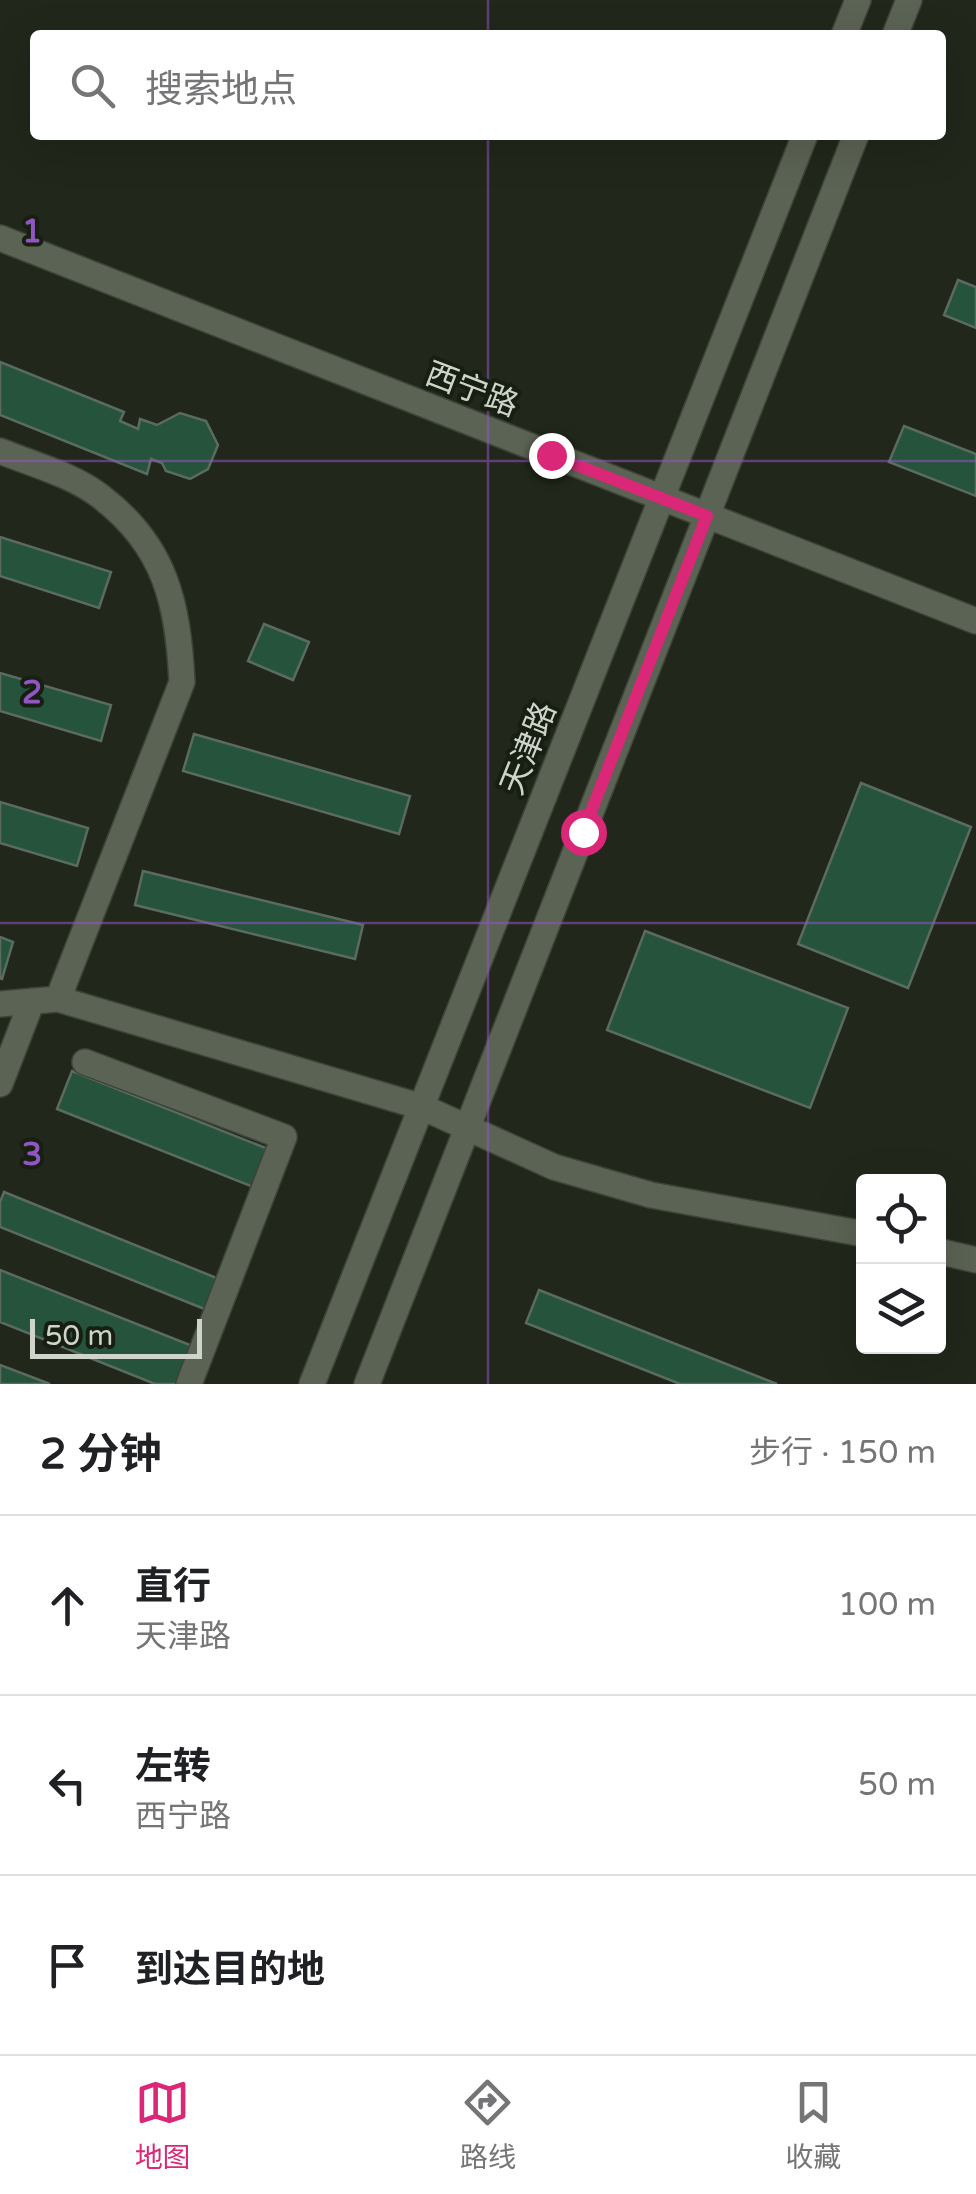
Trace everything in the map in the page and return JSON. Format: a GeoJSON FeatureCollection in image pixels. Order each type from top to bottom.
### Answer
{"type":"FeatureCollection","features":[{"type":"Feature","properties":{"kind":"street"},"geometry":{"type":"LineString","coordinates":[[846,30],[858,0]]}},
{"type":"Feature","properties":{"kind":"street"},"geometry":{"type":"LineString","coordinates":[[897,30],[909,0]]}},
{"type":"Feature","properties":{"kind":"street","name":"天津路"},"geometry":{"type":"LineString","coordinates":[[312,1384],[803,140]]}},
{"type":"Feature","properties":{"kind":"street"},"geometry":{"type":"LineString","coordinates":[[368,1384],[854,140]]}},
{"type":"Feature","properties":{"kind":"street","name":"西宁路"},"geometry":{"type":"LineString","coordinates":[[0,238],[976,621]]}},
{"type":"Feature","properties":{"kind":"street"},"geometry":{"type":"LineString","coordinates":[[0,451],[98,494],[136,531],[165,574],[179,629],[182,682],[45,1000],[0,1084]]}},
{"type":"Feature","properties":{"kind":"street"},"geometry":{"type":"LineString","coordinates":[[0,1004],[45,1000],[422,1107],[554,1167],[651,1195],[856,1233]]}},
{"type":"Feature","properties":{"kind":"street"},"geometry":{"type":"LineString","coordinates":[[85,1062],[284,1137],[189,1384]]}},
{"type":"Feature","properties":{"kind":"street"},"geometry":{"type":"LineString","coordinates":[[946,1253],[976,1260]]}},
{"type":"Feature","properties":{"kind":"building"},"geometry":{"type":"Polygon","coordinates":[[[958,280],[976,287],[976,328],[944,315],[958,280]]]}},
{"type":"Feature","properties":{"kind":"building"},"geometry":{"type":"Polygon","coordinates":[[[0,362],[124,412],[120,421],[138,429],[140,419],[157,425],[180,413],[206,421],[218,445],[208,469],[190,479],[166,471],[162,463],[151,459],[147,474],[0,415],[0,362]]]}},
{"type":"Feature","properties":{"kind":"building"},"geometry":{"type":"Polygon","coordinates":[[[904,426],[976,454],[976,496],[889,462],[904,426]]]}},
{"type":"Feature","properties":{"kind":"building"},"geometry":{"type":"Polygon","coordinates":[[[0,537],[111,572],[99,608],[0,576],[0,537]]]}},
{"type":"Feature","properties":{"kind":"building"},"geometry":{"type":"Polygon","coordinates":[[[264,624],[309,642],[293,680],[248,661],[264,624]]]}},
{"type":"Feature","properties":{"kind":"building"},"geometry":{"type":"Polygon","coordinates":[[[0,673],[111,705],[101,741],[0,711],[0,673]]]}},
{"type":"Feature","properties":{"kind":"building"},"geometry":{"type":"Polygon","coordinates":[[[194,734],[410,796],[399,834],[183,771],[194,734]]]}},
{"type":"Feature","properties":{"kind":"building"},"geometry":{"type":"Polygon","coordinates":[[[861,783],[971,827],[908,988],[798,944],[861,783]]]}},
{"type":"Feature","properties":{"kind":"building"},"geometry":{"type":"Polygon","coordinates":[[[0,802],[88,828],[77,866],[0,843],[0,802]]]}},
{"type":"Feature","properties":{"kind":"building"},"geometry":{"type":"Polygon","coordinates":[[[143,871],[363,925],[355,959],[135,905],[143,871]]]}},
{"type":"Feature","properties":{"kind":"building"},"geometry":{"type":"Polygon","coordinates":[[[645,931],[848,1008],[810,1108],[607,1030],[645,931]]]}},
{"type":"Feature","properties":{"kind":"building"},"geometry":{"type":"Polygon","coordinates":[[[0,937],[13,942],[2,979],[0,978],[0,937]]]}},
{"type":"Feature","properties":{"kind":"building"},"geometry":{"type":"Polygon","coordinates":[[[72,1071],[268,1149],[253,1187],[57,1109],[72,1071]]]}},
{"type":"Feature","properties":{"kind":"building"},"geometry":{"type":"Polygon","coordinates":[[[4,1192],[219,1279],[207,1310],[0,1227],[4,1192]]]}},
{"type":"Feature","properties":{"kind":"building"},"geometry":{"type":"Polygon","coordinates":[[[0,1270],[195,1347],[180,1384],[155,1384],[0,1322],[0,1270]]]}},
{"type":"Feature","properties":{"kind":"building"},"geometry":{"type":"Polygon","coordinates":[[[539,1290],[777,1384],[680,1384],[526,1323],[539,1290]]]}},
{"type":"Feature","properties":{"kind":"building"},"geometry":{"type":"Polygon","coordinates":[[[0,1365],[50,1384],[0,1384],[0,1365]]]}},
{"type":"Feature","properties":{"kind":"route"},"geometry":{"type":"LineString","coordinates":[[551,455],[707,516],[583,832]]}}]}
